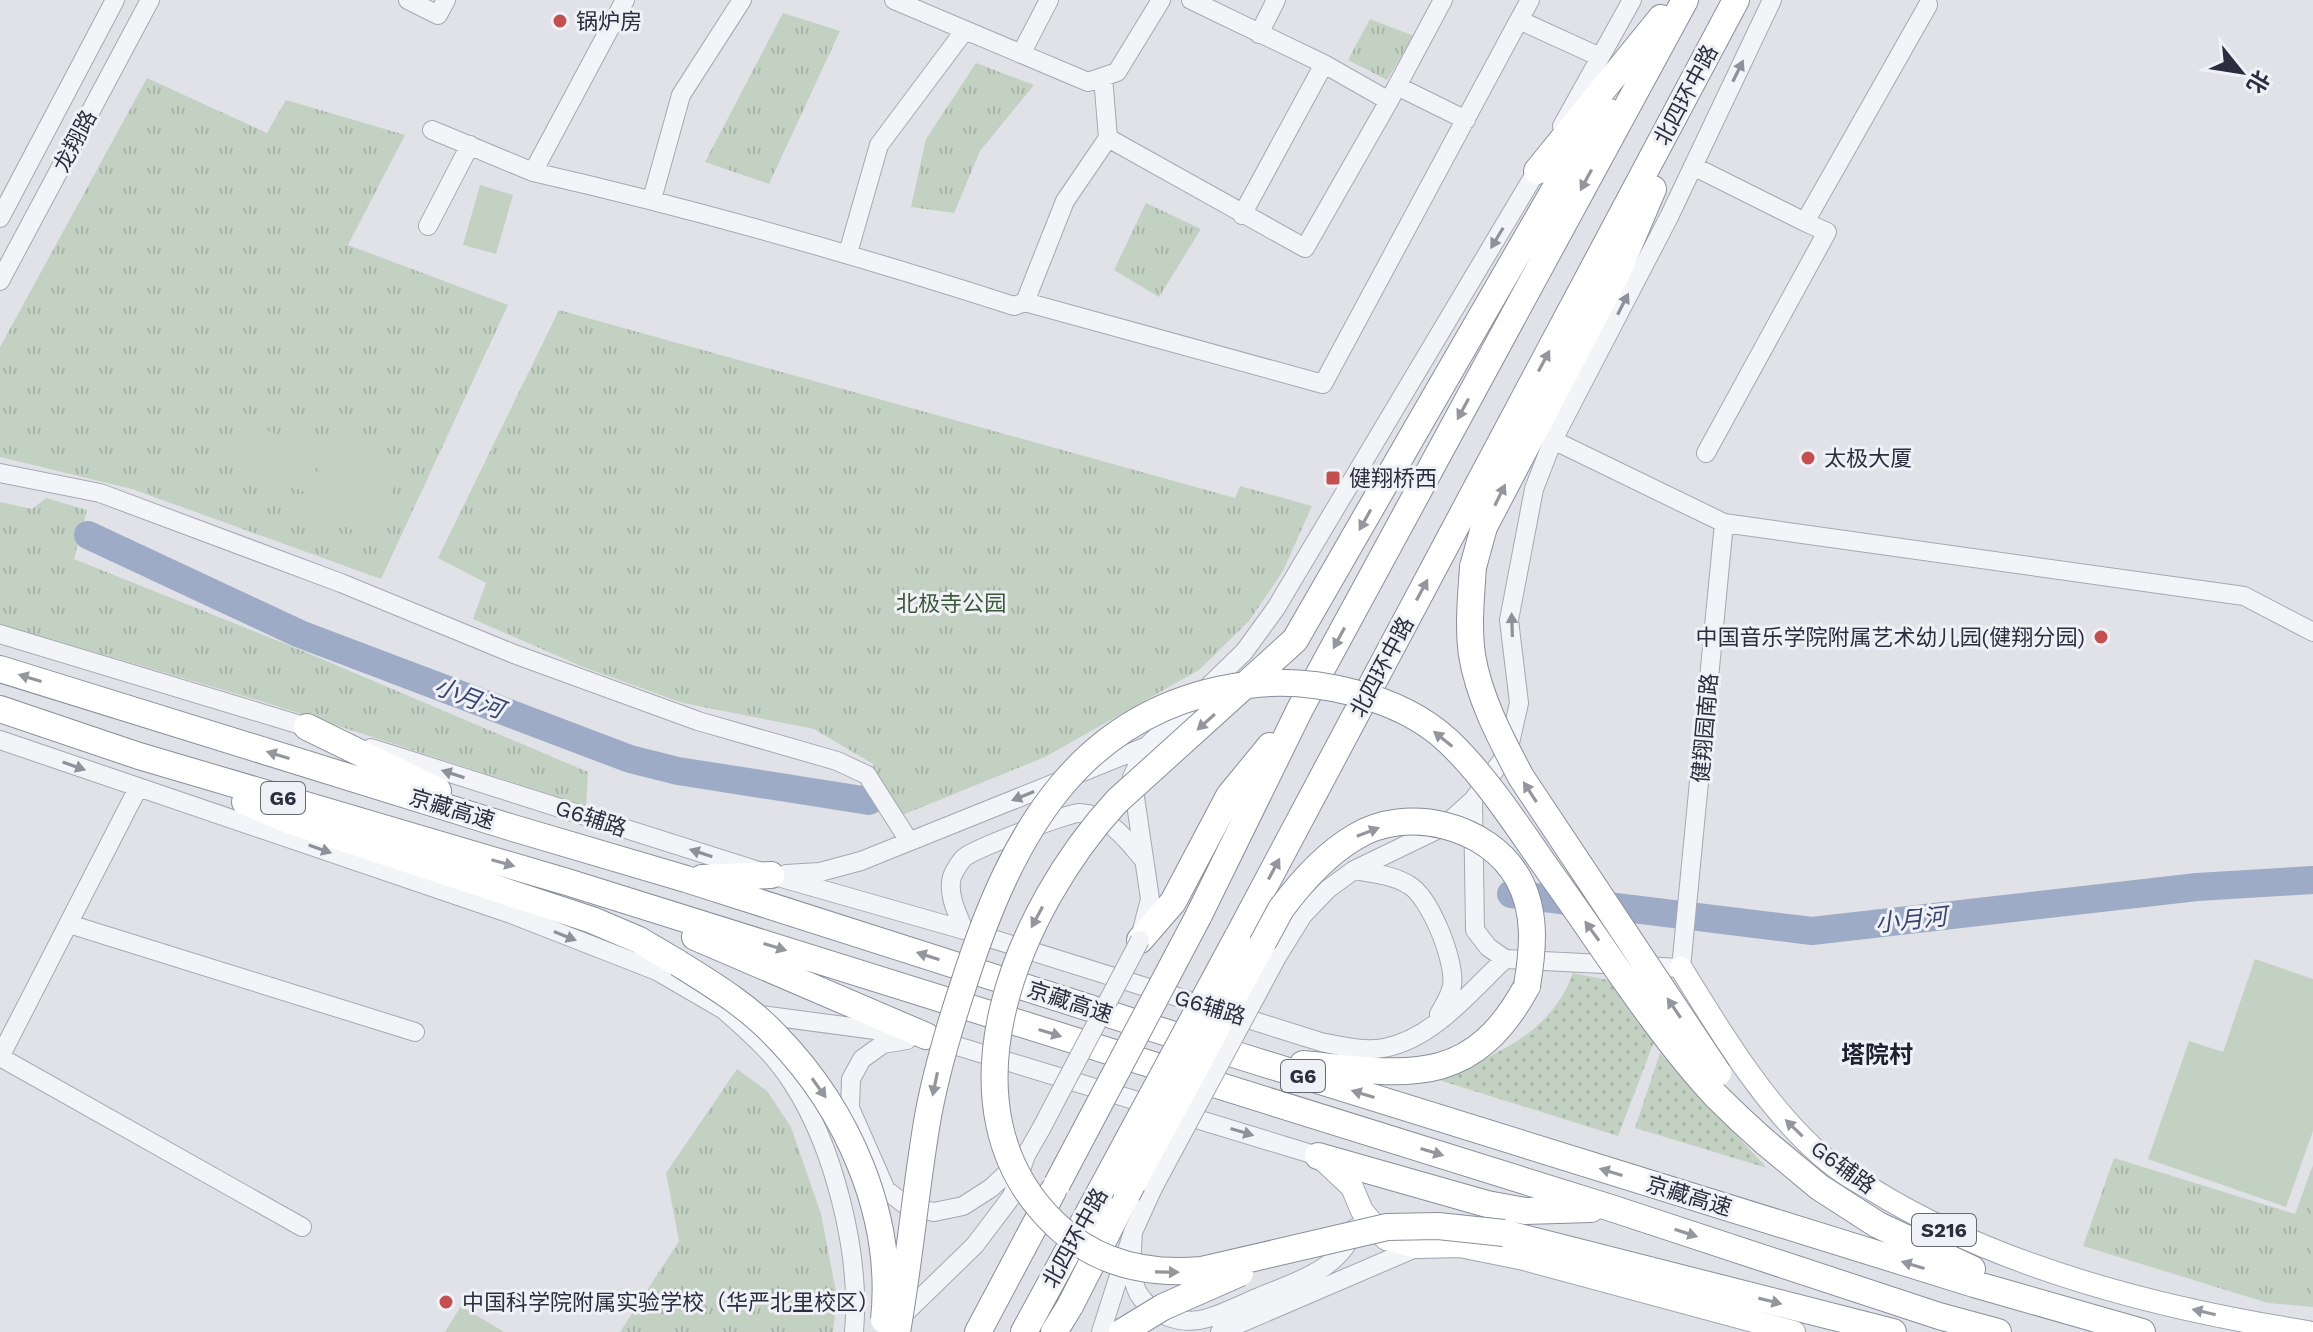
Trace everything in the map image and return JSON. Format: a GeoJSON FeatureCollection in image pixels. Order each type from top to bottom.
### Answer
{"type":"FeatureCollection","features":[{"type":"Feature","properties":{"kind":"highway"},"geometry":{"type":"LineString","coordinates":[[1537,171],[1676,0]]}},
{"type":"Feature","properties":{"kind":"highway","name":"北四环中路"},"geometry":{"type":"LineString","coordinates":[[978,1332],[1198,917],[1300,709],[1685,0]]}},
{"type":"Feature","properties":{"kind":"highway","name":"北四环中路"},"geometry":{"type":"LineString","coordinates":[[1024,1332],[1736,0]]}},
{"type":"Feature","properties":{"kind":"highway"},"geometry":{"type":"LineString","coordinates":[[1716,38],[1618,271],[1484,527],[1473,567],[1469,613],[1472,656],[1499,735],[1521,777],[1765,1142]]}},
{"type":"Feature","properties":{"kind":"highway"},"geometry":{"type":"LineString","coordinates":[[1650,62],[1575,154],[1295,640],[1117,801],[1095,825],[1054,885],[1018,954],[1002,1012],[995,1046],[999,1119],[1016,1170],[1045,1214],[1086,1247],[1109,1260],[1133,1268],[1175,1272],[1202,1270],[1387,1227],[1438,1226],[1504,1233],[1893,1332]]}},
{"type":"Feature","properties":{"kind":"highway","name":"京藏高速"},"geometry":{"type":"LineString","coordinates":[[0,669],[686,879],[1246,1058],[2142,1332]]}},
{"type":"Feature","properties":{"kind":"highway"},"geometry":{"type":"LineString","coordinates":[[897,1332],[927,1125],[947,1032],[981,929],[1035,820],[1083,761],[1115,734],[1152,711],[1217,689],[1264,682],[1306,683],[1347,690],[1386,704],[1446,739],[1502,805],[1664,1032],[1714,1093],[1765,1142],[1819,1187],[1878,1225],[1951,1260],[2095,1320]]}},
{"type":"Feature","properties":{"kind":"highway","name":"京藏高速"},"geometry":{"type":"LineString","coordinates":[[0,709],[139,756],[567,882],[1611,1208],[1939,1316],[1998,1332]]}},
{"type":"Feature","properties":{"kind":"highway"},"geometry":{"type":"LineString","coordinates":[[1140,940],[1173,902],[1229,796],[1300,709]]}},
{"type":"Feature","properties":{"kind":"highway"},"geometry":{"type":"LineString","coordinates":[[307,727],[513,828]]}},
{"type":"Feature","properties":{"kind":"highway"},"geometry":{"type":"LineString","coordinates":[[139,756],[291,821],[592,920],[639,940],[733,998],[775,1035],[835,1109],[875,1207],[884,1250],[884,1332]]}},
{"type":"Feature","properties":{"kind":"highway"},"geometry":{"type":"LineString","coordinates":[[1054,1332],[1281,909],[1301,883],[1356,836],[1387,825],[1422,821],[1461,830],[1494,850],[1518,878],[1531,915],[1534,948],[1527,986],[1511,1015],[1490,1039],[1463,1057],[1432,1069],[1400,1071],[1246,1058]]}},
{"type":"Feature","properties":{"kind":"highway"},"geometry":{"type":"LineString","coordinates":[[686,879],[771,875]]}},
{"type":"Feature","properties":{"kind":"highway"},"geometry":{"type":"LineString","coordinates":[[567,882],[926,1036]]}},
{"type":"Feature","properties":{"kind":"highway"},"geometry":{"type":"LineString","coordinates":[[1318,1156],[1512,1209],[1611,1208]]}},
{"type":"Feature","properties":{"kind":"highway"},"geometry":{"type":"LineString","coordinates":[[1122,1332],[1163,1307],[1308,1244]]}},
{"type":"Feature","properties":{"kind":"main road","name":"G6辅路"},"geometry":{"type":"LineString","coordinates":[[1681,968],[1706,1010],[1783,1118],[1832,1165],[1912,1214],[1985,1248],[2038,1267],[2162,1303],[2308,1332]]}},
{"type":"Feature","properties":{"kind":"main road"},"geometry":{"type":"LineString","coordinates":[[1318,1156],[1352,1187],[1362,1211],[1386,1239],[1418,1247],[1460,1246],[1524,1259],[1794,1332]]}},
{"type":"Feature","properties":{"kind":"street","name":"龙翔路"},"geometry":{"type":"LineString","coordinates":[[0,218],[115,0]]}},
{"type":"Feature","properties":{"kind":"street","name":"龙翔路"},"geometry":{"type":"LineString","coordinates":[[0,281],[150,0]]}},
{"type":"Feature","properties":{"kind":"street"},"geometry":{"type":"LineString","coordinates":[[408,0],[438,15],[446,0]]}},
{"type":"Feature","properties":{"kind":"street"},"geometry":{"type":"LineString","coordinates":[[533,172],[625,0]]}},
{"type":"Feature","properties":{"kind":"street"},"geometry":{"type":"LineString","coordinates":[[652,199],[681,95],[742,0]]}},
{"type":"Feature","properties":{"kind":"street"},"geometry":{"type":"LineString","coordinates":[[894,0],[934,8],[965,30],[1088,82],[1117,72],[1161,0]]}},
{"type":"Feature","properties":{"kind":"street"},"geometry":{"type":"LineString","coordinates":[[1021,54],[1049,0]]}},
{"type":"Feature","properties":{"kind":"street"},"geometry":{"type":"LineString","coordinates":[[1191,0],[1324,64],[1466,120]]}},
{"type":"Feature","properties":{"kind":"street"},"geometry":{"type":"LineString","coordinates":[[1259,34],[1276,0]]}},
{"type":"Feature","properties":{"kind":"street"},"geometry":{"type":"LineString","coordinates":[[1108,138],[1305,248],[1443,0]]}},
{"type":"Feature","properties":{"kind":"street"},"geometry":{"type":"LineString","coordinates":[[432,130],[533,172],[652,199],[848,253],[1014,306],[1025,302],[1323,384],[1530,0]]}},
{"type":"Feature","properties":{"kind":"street"},"geometry":{"type":"LineString","coordinates":[[884,1332],[975,1245],[1012,1196],[1026,1155],[1140,940],[1150,899],[1132,777],[1147,746],[1244,652],[1276,608],[1537,171],[1632,0]]}},
{"type":"Feature","properties":{"kind":"street","name":"北四环中路"},"geometry":{"type":"LineString","coordinates":[[1101,1332],[1133,1232],[1153,1188],[1277,957],[1303,915],[1328,889],[1354,870],[1443,827],[1473,800],[1508,752],[1519,703],[1509,620],[1534,489],[1553,440],[1693,166],[1772,0]]}},
{"type":"Feature","properties":{"kind":"street"},"geometry":{"type":"LineString","coordinates":[[1805,222],[1928,5]]}},
{"type":"Feature","properties":{"kind":"street"},"geometry":{"type":"LineString","coordinates":[[1519,20],[1600,57]]}},
{"type":"Feature","properties":{"kind":"street"},"geometry":{"type":"LineString","coordinates":[[848,253],[879,145],[965,30]]}},
{"type":"Feature","properties":{"kind":"street"},"geometry":{"type":"LineString","coordinates":[[1242,215],[1324,64]]}},
{"type":"Feature","properties":{"kind":"street"},"geometry":{"type":"LineString","coordinates":[[1025,302],[1065,201],[1108,138],[1103,77]]}},
{"type":"Feature","properties":{"kind":"street"},"geometry":{"type":"LineString","coordinates":[[428,226],[470,145]]}},
{"type":"Feature","properties":{"kind":"street"},"geometry":{"type":"LineString","coordinates":[[1693,166],[1827,232],[1706,453]]}},
{"type":"Feature","properties":{"kind":"street"},"geometry":{"type":"LineString","coordinates":[[1553,440],[1724,523],[2244,596],[2313,632]]}},
{"type":"Feature","properties":{"kind":"street"},"geometry":{"type":"LineString","coordinates":[[0,473],[100,493],[655,706],[837,761],[867,775],[909,841]]}},
{"type":"Feature","properties":{"kind":"street","name":"健翔园南路"},"geometry":{"type":"LineString","coordinates":[[1681,968],[1724,523]]}},
{"type":"Feature","properties":{"kind":"street","name":"G6辅路"},"geometry":{"type":"LineString","coordinates":[[0,634],[307,727],[771,875],[964,930],[1321,1042],[1360,1049],[1384,1048],[1407,1040],[1434,1025],[1505,959]]}},
{"type":"Feature","properties":{"kind":"street"},"geometry":{"type":"LineString","coordinates":[[0,740],[511,914],[657,971],[724,1010],[762,1044],[792,1081],[823,1139],[851,1247],[855,1284],[854,1332]]}},
{"type":"Feature","properties":{"kind":"street"},"geometry":{"type":"LineString","coordinates":[[771,875],[820,872],[861,861],[1147,746]]}},
{"type":"Feature","properties":{"kind":"street"},"geometry":{"type":"LineString","coordinates":[[138,788],[0,1057],[302,1227]]}},
{"type":"Feature","properties":{"kind":"street"},"geometry":{"type":"LineString","coordinates":[[1473,800],[1475,930],[1488,947],[1505,959],[1681,968]]}},
{"type":"Feature","properties":{"kind":"street"},"geometry":{"type":"LineString","coordinates":[[964,930],[952,902],[951,878],[964,858],[988,845],[1079,812],[1100,819],[1121,833],[1143,859]]}},
{"type":"Feature","properties":{"kind":"street"},"geometry":{"type":"LineString","coordinates":[[1354,870],[1387,876],[1410,885],[1425,899],[1450,965],[1453,983],[1434,1025]]}},
{"type":"Feature","properties":{"kind":"street"},"geometry":{"type":"LineString","coordinates":[[69,924],[415,1032]]}},
{"type":"Feature","properties":{"kind":"street"},"geometry":{"type":"LineString","coordinates":[[724,1010],[926,1036],[1318,1156]]}},
{"type":"Feature","properties":{"kind":"street"},"geometry":{"type":"LineString","coordinates":[[926,1036],[883,1044],[862,1059],[851,1079],[850,1108],[886,1190],[907,1206],[934,1212],[963,1206],[991,1188],[1026,1155]]}},
{"type":"Feature","properties":{"kind":"street"},"geometry":{"type":"LineString","coordinates":[[1133,1232],[1132,1268],[1138,1292],[1154,1310],[1177,1321],[1206,1319],[1315,1274],[1340,1257],[1362,1211]]}},
{"type":"Feature","properties":{"kind":"street"},"geometry":{"type":"LineString","coordinates":[[1220,1332],[1418,1247]]}},
{"type":"Feature","properties":{"kind":"green space"},"geometry":{"type":"Polygon","coordinates":[[[783,13],[840,31],[769,184],[705,162],[783,13]]]}},
{"type":"Feature","properties":{"kind":"green space"},"geometry":{"type":"Polygon","coordinates":[[[1370,19],[1414,36],[1387,80],[1348,60],[1370,19]]]}},
{"type":"Feature","properties":{"kind":"green space"},"geometry":{"type":"Polygon","coordinates":[[[976,63],[1034,85],[980,151],[954,213],[911,207],[926,139],[976,63]]]}},
{"type":"Feature","properties":{"kind":"green space"},"geometry":{"type":"Polygon","coordinates":[[[147,78],[267,133],[286,100],[405,135],[348,245],[508,305],[381,579],[132,489],[0,457],[0,347],[147,78]]]}},
{"type":"Feature","properties":{"kind":"green space"},"geometry":{"type":"Polygon","coordinates":[[[480,185],[513,195],[496,254],[463,245],[480,185]]]}},
{"type":"Feature","properties":{"kind":"green space"},"geometry":{"type":"Polygon","coordinates":[[[1146,203],[1201,229],[1159,297],[1114,270],[1146,203]]]}},
{"type":"Feature","properties":{"kind":"green space","name":"北极寺公园"},"geometry":{"type":"Polygon","coordinates":[[[559,310],[1235,498],[1240,486],[1312,506],[1283,571],[1249,621],[1199,670],[1045,757],[890,820],[875,791],[873,764],[814,729],[683,703],[583,667],[473,619],[486,583],[438,558],[559,310]]]}},
{"type":"Feature","properties":{"kind":"green space"},"geometry":{"type":"Polygon","coordinates":[[[249,423],[321,453],[305,492],[231,463],[249,423]]]}},
{"type":"Feature","properties":{"kind":"green space"},"geometry":{"type":"Polygon","coordinates":[[[334,431],[406,461],[371,538],[302,508],[334,431]]]}},
{"type":"Feature","properties":{"kind":"green space"},"geometry":{"type":"Polygon","coordinates":[[[46,498],[87,510],[74,559],[291,646],[588,772],[586,806],[267,703],[0,624],[0,502],[32,509],[46,498]]]}},
{"type":"Feature","properties":{"kind":"green space"},"geometry":{"type":"Polygon","coordinates":[[[2255,959],[2313,979],[2313,1131],[2286,1207],[2148,1159],[2189,1041],[2223,1052],[2255,959]]]}},
{"type":"Feature","properties":{"kind":"green space"},"geometry":{"type":"Polygon","coordinates":[[[1573,973],[1608,980],[1654,1042],[1618,1136],[1439,1080],[1500,1051],[1535,1028],[1563,995],[1573,973]]]}},
{"type":"Feature","properties":{"kind":"green space"},"geometry":{"type":"Polygon","coordinates":[[[1660,1053],[1767,1168],[1635,1128],[1660,1053]]]}},
{"type":"Feature","properties":{"kind":"green space"},"geometry":{"type":"Polygon","coordinates":[[[737,1069],[767,1091],[791,1127],[821,1214],[837,1297],[833,1332],[620,1332],[679,1241],[666,1173],[737,1069]]]}},
{"type":"Feature","properties":{"kind":"green space"},"geometry":{"type":"Polygon","coordinates":[[[2114,1158],[2295,1214],[2313,1165],[2313,1307],[2268,1303],[2083,1246],[2114,1158]]]}},
{"type":"Feature","properties":{"kind":"green space"},"geometry":{"type":"Polygon","coordinates":[[[461,1306],[504,1332],[445,1332],[461,1306]]]}},
{"type":"Feature","properties":{"kind":"waterway","name":"小月河"},"geometry":{"type":"LineString","coordinates":[[88,535],[300,634],[630,759],[678,771],[869,801]]}},
{"type":"Feature","properties":{"kind":"waterway","name":"小月河"},"geometry":{"type":"LineString","coordinates":[[1511,894],[1812,931],[2197,887],[2313,880]]}},
{"type":"Feature","properties":{"kind":"place","name":"锅炉房"},"geometry":{"type":"Point","coordinates":[560,21]}},
{"type":"Feature","properties":{"kind":"place","name":"太极大厦"},"geometry":{"type":"Point","coordinates":[1808,458]}},
{"type":"Feature","properties":{"kind":"place","name":"健翔桥西"},"geometry":{"type":"Point","coordinates":[1333,478]}},
{"type":"Feature","properties":{"kind":"place","name":"中国音乐学院附属艺术幼儿园(健翔分园)"},"geometry":{"type":"Point","coordinates":[2101,637]}},
{"type":"Feature","properties":{"kind":"place","name":"中国科学院附属实验学校（华严北里校区）"},"geometry":{"type":"Point","coordinates":[446,1302]}},
{"type":"Feature","properties":{"kind":"district","name":"塔院村"},"geometry":{"type":"Point","coordinates":[1877,1055]}}]}
